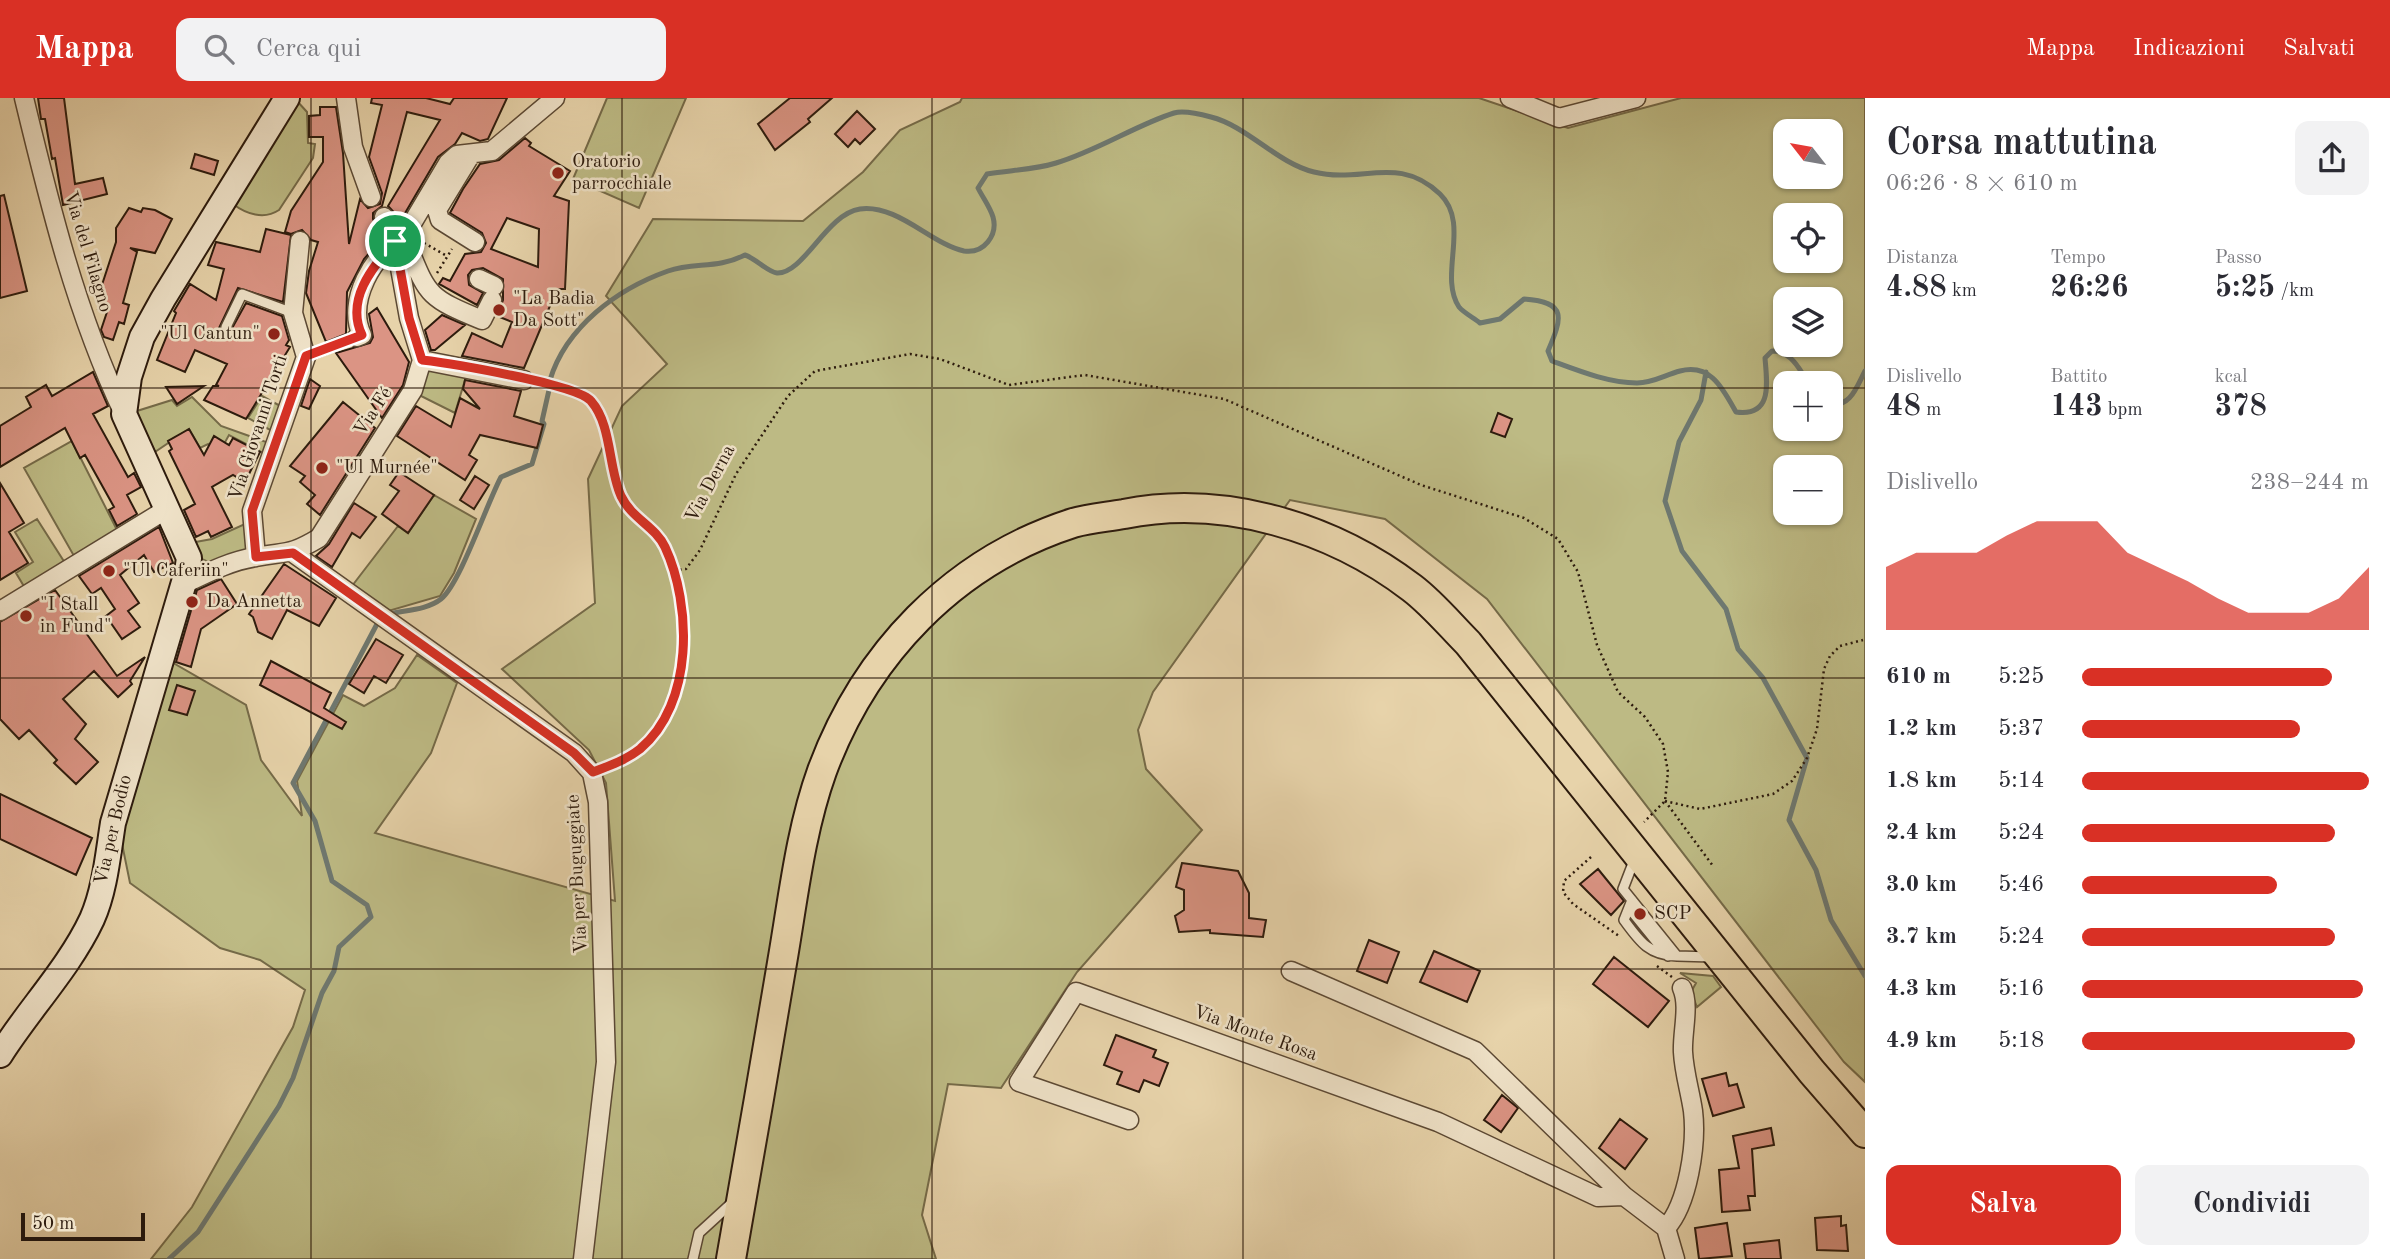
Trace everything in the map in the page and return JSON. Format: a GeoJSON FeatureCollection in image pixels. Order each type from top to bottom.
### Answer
{"type":"FeatureCollection","features":[{"type":"Feature","properties":{"kind":"main road"},"geometry":{"type":"LineString","coordinates":[[731,1259],[801,855],[821,774],[850,706],[888,650],[936,598],[998,556],[1073,523],[1146,509],[1215,509],[1285,522],[1353,549],[1414,589],[1468,643],[1812,1072],[1865,1133]]}},
{"type":"Feature","properties":{"kind":"street","name":"Via del Filagno"},"geometry":{"type":"LineString","coordinates":[[24,98],[57,231],[95,349],[124,414]]}},
{"type":"Feature","properties":{"kind":"street"},"geometry":{"type":"LineString","coordinates":[[124,414],[129,377],[142,337],[287,98]]}},
{"type":"Feature","properties":{"kind":"street"},"geometry":{"type":"LineString","coordinates":[[346,98],[353,147],[372,197]]}},
{"type":"Feature","properties":{"kind":"street"},"geometry":{"type":"LineString","coordinates":[[475,242],[440,220],[437,210],[478,155],[536,117],[555,98]]}},
{"type":"Feature","properties":{"kind":"street"},"geometry":{"type":"LineString","coordinates":[[1510,98],[1559,118],[1636,98]]}},
{"type":"Feature","properties":{"kind":"street"},"geometry":{"type":"LineString","coordinates":[[357,337],[362,335],[357,324],[360,291],[373,267],[399,239],[447,163],[457,155],[478,155]]}},
{"type":"Feature","properties":{"kind":"street"},"geometry":{"type":"LineString","coordinates":[[384,217],[427,291],[447,307],[482,320],[488,289]]}},
{"type":"Feature","properties":{"kind":"street"},"geometry":{"type":"LineString","coordinates":[[399,239],[409,318],[422,360],[524,380]]}},
{"type":"Feature","properties":{"kind":"street","name":"Via Giovanni Torti"},"geometry":{"type":"LineString","coordinates":[[256,557],[252,511],[306,356],[293,313],[300,241]]}},
{"type":"Feature","properties":{"kind":"street","name":"Via Fé"},"geometry":{"type":"LineString","coordinates":[[184,584],[218,567],[256,557],[293,553],[318,538],[413,390],[422,360]]}},
{"type":"Feature","properties":{"kind":"street","name":"Via per Bodio"},"geometry":{"type":"LineString","coordinates":[[0,1055],[65,964],[93,918],[107,866],[113,823],[184,584],[189,558],[124,414]]}},
{"type":"Feature","properties":{"kind":"street"},"geometry":{"type":"LineString","coordinates":[[0,611],[167,509]]}},
{"type":"Feature","properties":{"kind":"street","name":"Via per Buguggiate"},"geometry":{"type":"LineString","coordinates":[[293,553],[574,753],[593,772],[601,855],[606,1062],[583,1259]]}},
{"type":"Feature","properties":{"kind":"street"},"geometry":{"type":"LineString","coordinates":[[1291,971],[1475,1051],[1624,1196],[1666,1228],[1675,1259]]}},
{"type":"Feature","properties":{"kind":"street"},"geometry":{"type":"LineString","coordinates":[[1666,1228],[1679,1214],[1693,1146],[1693,1114],[1683,1054],[1683,1014],[1686,998],[1682,988]]}},
{"type":"Feature","properties":{"kind":"street","name":"Via Monte Rosa"},"geometry":{"type":"LineString","coordinates":[[1129,1120],[1019,1082],[1076,992],[1438,1122],[1598,1197],[1624,1196]]}},
{"type":"Feature","properties":{"kind":"lane"},"geometry":{"type":"LineString","coordinates":[[226,327],[242,295],[293,313]]}},
{"type":"Feature","properties":{"kind":"lane"},"geometry":{"type":"LineString","coordinates":[[306,356],[357,337]]}},
{"type":"Feature","properties":{"kind":"lane"},"geometry":{"type":"LineString","coordinates":[[1636,853],[1623,889],[1630,904],[1672,956]]}},
{"type":"Feature","properties":{"kind":"lane"},"geometry":{"type":"LineString","coordinates":[[1630,904],[1624,920],[1640,942],[1659,955],[1721,958]]}},
{"type":"Feature","properties":{"kind":"lane"},"geometry":{"type":"LineString","coordinates":[[693,1259],[698,1233],[743,1193]]}},
{"type":"Feature","properties":{"kind":"path","name":"Via Derna"},"geometry":{"type":"LineString","coordinates":[[675,570],[685,569],[700,550],[736,474],[788,396],[815,371],[910,354],[940,359],[1009,385],[1085,375],[1224,399],[1421,485],[1524,518],[1558,538],[1578,572],[1597,645],[1618,692],[1645,718],[1663,744],[1668,772],[1665,801]]}},
{"type":"Feature","properties":{"kind":"path"},"geometry":{"type":"LineString","coordinates":[[524,380],[562,387],[590,399],[603,425],[612,475],[628,512],[656,534],[675,570],[682,621],[681,676],[670,708],[654,734],[641,748],[627,758],[593,772]]}},
{"type":"Feature","properties":{"kind":"path"},"geometry":{"type":"LineString","coordinates":[[1665,801],[1700,809],[1773,794],[1792,781],[1807,758],[1817,729],[1824,669],[1830,656],[1840,646],[1863,640]]}},
{"type":"Feature","properties":{"kind":"path"},"geometry":{"type":"LineString","coordinates":[[1644,822],[1665,801]]}},
{"type":"Feature","properties":{"kind":"path"},"geometry":{"type":"LineString","coordinates":[[1665,801],[1713,866]]}},
{"type":"Feature","properties":{"kind":"shaded area"},"geometry":{"type":"Polygon","coordinates":[[[607,98],[686,98],[639,208],[573,179],[607,98]]]}},
{"type":"Feature","properties":{"kind":"shaded area"},"geometry":{"type":"Polygon","coordinates":[[[962,98],[1479,98],[1568,128],[1681,98],[1865,98],[1865,1082],[1844,1062],[1487,599],[1385,519],[1290,500],[1153,692],[1138,730],[1146,769],[1202,830],[1077,972],[1001,1088],[948,1084],[922,1215],[936,1259],[151,1259],[192,1207],[293,1027],[305,990],[260,960],[220,948],[130,883],[119,829],[168,660],[246,705],[261,760],[302,816],[297,781],[343,695],[364,706],[395,688],[417,655],[457,683],[431,753],[375,833],[615,901],[606,783],[589,750],[502,669],[595,603],[588,479],[622,406],[667,364],[606,296],[653,219],[803,221],[863,172],[900,130],[960,102],[962,98]]]}},
{"type":"Feature","properties":{"kind":"shaded area"},"geometry":{"type":"Polygon","coordinates":[[[297,101],[307,112],[308,143],[315,144],[313,158],[279,210],[267,215],[244,211],[233,204],[297,101]]]}},
{"type":"Feature","properties":{"kind":"shaded area"},"geometry":{"type":"Polygon","coordinates":[[[428,368],[468,370],[455,413],[417,394],[428,368]]]}},
{"type":"Feature","properties":{"kind":"shaded area"},"geometry":{"type":"Polygon","coordinates":[[[262,396],[284,408],[274,432],[248,418],[262,396]]]}},
{"type":"Feature","properties":{"kind":"shaded area"},"geometry":{"type":"Polygon","coordinates":[[[192,397],[221,426],[269,443],[265,454],[229,435],[219,453],[213,453],[208,444],[200,448],[189,429],[152,454],[137,411],[172,400],[177,406],[192,397]]]}},
{"type":"Feature","properties":{"kind":"shaded area"},"geometry":{"type":"Polygon","coordinates":[[[72,441],[118,532],[74,556],[24,468],[72,441]]]}},
{"type":"Feature","properties":{"kind":"shaded area"},"geometry":{"type":"Polygon","coordinates":[[[434,495],[476,519],[454,573],[440,596],[385,612],[352,586],[398,526],[408,533],[434,495]]]}},
{"type":"Feature","properties":{"kind":"shaded area"},"geometry":{"type":"Polygon","coordinates":[[[37,519],[65,563],[25,588],[16,573],[33,562],[15,532],[37,519]]]}},
{"type":"Feature","properties":{"kind":"shaded area"},"geometry":{"type":"Polygon","coordinates":[[[247,523],[247,549],[213,564],[197,557],[190,543],[212,539],[247,523]]]}},
{"type":"Feature","properties":{"kind":"shaded area"},"geometry":{"type":"Polygon","coordinates":[[[1680,973],[1713,976],[1721,987],[1697,1007],[1691,992],[1696,983],[1680,973]]]}},
{"type":"Feature","properties":{"kind":"building"},"geometry":{"type":"Polygon","coordinates":[[[38,98],[64,98],[75,184],[103,178],[107,194],[63,205],[55,158],[52,159],[45,119],[41,119],[38,98]]]}},
{"type":"Feature","properties":{"kind":"building"},"geometry":{"type":"Polygon","coordinates":[[[372,98],[426,98],[450,104],[454,98],[507,98],[488,139],[480,141],[462,133],[455,144],[438,157],[401,220],[388,206],[440,120],[407,112],[382,206],[373,213],[373,219],[383,238],[364,259],[347,292],[346,334],[326,342],[306,293],[309,271],[318,242],[311,240],[302,230],[291,234],[285,232],[291,211],[323,162],[323,137],[309,137],[309,116],[320,115],[320,107],[336,107],[343,153],[349,244],[360,199],[368,208],[380,204],[382,193],[369,157],[382,105],[371,103],[372,98]]]}},
{"type":"Feature","properties":{"kind":"building"},"geometry":{"type":"Polygon","coordinates":[[[790,98],[832,98],[808,119],[810,122],[775,150],[758,124],[790,98]]]}},
{"type":"Feature","properties":{"kind":"building"},"geometry":{"type":"Polygon","coordinates":[[[857,111],[875,129],[860,144],[855,139],[848,147],[835,134],[857,111]]]}},
{"type":"Feature","properties":{"kind":"building"},"geometry":{"type":"Polygon","coordinates":[[[525,138],[531,143],[529,146],[570,171],[554,196],[569,201],[565,289],[557,289],[524,368],[462,356],[472,333],[502,347],[512,322],[497,316],[503,300],[503,279],[483,268],[472,270],[468,275],[469,285],[483,293],[477,305],[439,284],[443,278],[450,281],[465,254],[481,252],[486,243],[482,233],[450,213],[480,164],[499,160],[525,138]],[[507,218],[491,249],[538,267],[539,229],[507,218]]]}},
{"type":"Feature","properties":{"kind":"building"},"geometry":{"type":"Polygon","coordinates":[[[195,154],[218,161],[214,175],[191,168],[195,154]]]}},
{"type":"Feature","properties":{"kind":"building"},"geometry":{"type":"Polygon","coordinates":[[[4,195],[27,291],[0,298],[0,196],[4,195]]]}},
{"type":"Feature","properties":{"kind":"building"},"geometry":{"type":"Polygon","coordinates":[[[129,208],[141,212],[143,208],[155,210],[172,219],[155,253],[130,248],[137,252],[123,303],[129,305],[124,324],[119,322],[113,340],[104,337],[101,330],[107,312],[98,309],[101,298],[98,297],[116,242],[116,228],[129,208]]]}},
{"type":"Feature","properties":{"kind":"building"},"geometry":{"type":"Polygon","coordinates":[[[266,229],[291,235],[283,302],[238,288],[219,328],[224,334],[230,332],[246,303],[282,316],[289,340],[286,345],[290,347],[246,419],[204,400],[213,386],[219,386],[216,385],[227,364],[195,350],[185,372],[157,360],[176,313],[174,311],[190,284],[216,300],[224,269],[208,265],[216,242],[260,252],[266,229]]]}},
{"type":"Feature","properties":{"kind":"building"},"geometry":{"type":"Polygon","coordinates":[[[377,308],[409,362],[403,385],[382,418],[336,353],[370,343],[373,337],[369,314],[377,308]]]}},
{"type":"Feature","properties":{"kind":"building"},"geometry":{"type":"Polygon","coordinates":[[[442,315],[465,325],[435,350],[431,350],[425,330],[442,315]]]}},
{"type":"Feature","properties":{"kind":"building"},"geometry":{"type":"Polygon","coordinates":[[[93,372],[108,406],[93,414],[128,477],[134,473],[141,487],[127,495],[137,514],[117,526],[109,510],[114,507],[85,455],[80,458],[65,428],[0,467],[0,426],[31,407],[26,397],[46,385],[52,396],[93,372]]]}},
{"type":"Feature","properties":{"kind":"building"},"geometry":{"type":"Polygon","coordinates":[[[310,379],[320,386],[309,409],[301,406],[310,379]]]}},
{"type":"Feature","properties":{"kind":"building"},"geometry":{"type":"Polygon","coordinates":[[[465,380],[521,391],[514,416],[543,425],[537,448],[480,435],[469,455],[477,460],[465,480],[397,436],[416,406],[451,427],[460,398],[480,409],[463,389],[465,380]]]}},
{"type":"Feature","properties":{"kind":"building"},"geometry":{"type":"Polygon","coordinates":[[[204,386],[177,404],[166,387],[204,386]]]}},
{"type":"Feature","properties":{"kind":"building"},"geometry":{"type":"Polygon","coordinates":[[[343,402],[375,428],[320,515],[307,504],[315,495],[300,482],[305,476],[290,466],[343,402]]]}},
{"type":"Feature","properties":{"kind":"building"},"geometry":{"type":"Polygon","coordinates":[[[1498,413],[1512,419],[1505,437],[1491,432],[1498,413]]]}},
{"type":"Feature","properties":{"kind":"building"},"geometry":{"type":"Polygon","coordinates":[[[189,429],[204,455],[214,436],[229,445],[233,438],[260,452],[245,482],[233,475],[212,487],[232,527],[211,537],[208,531],[196,537],[184,510],[195,504],[169,451],[172,449],[168,441],[189,429]]]}},
{"type":"Feature","properties":{"kind":"building"},"geometry":{"type":"Polygon","coordinates":[[[399,472],[434,495],[408,533],[382,514],[399,491],[390,485],[399,472]]]}},
{"type":"Feature","properties":{"kind":"building"},"geometry":{"type":"Polygon","coordinates":[[[475,476],[489,485],[474,509],[460,500],[475,476]]]}},
{"type":"Feature","properties":{"kind":"building"},"geometry":{"type":"Polygon","coordinates":[[[0,483],[24,523],[9,532],[28,563],[0,580],[0,483]]]}},
{"type":"Feature","properties":{"kind":"building"},"geometry":{"type":"Polygon","coordinates":[[[354,503],[376,517],[360,538],[352,533],[332,567],[316,556],[329,544],[354,503]]]}},
{"type":"Feature","properties":{"kind":"building","name":"\"Ul Caferiin\""},"geometry":{"type":"Polygon","coordinates":[[[159,527],[173,563],[154,572],[144,555],[120,575],[139,603],[128,611],[140,627],[122,639],[106,616],[115,609],[101,588],[92,594],[79,576],[159,527]]]}},
{"type":"Feature","properties":{"kind":"building"},"geometry":{"type":"Polygon","coordinates":[[[284,564],[336,598],[319,626],[287,610],[272,639],[258,632],[253,617],[249,614],[284,564]]]}},
{"type":"Feature","properties":{"kind":"building"},"geometry":{"type":"Polygon","coordinates":[[[221,579],[237,604],[201,629],[191,667],[176,662],[197,590],[221,579]]]}},
{"type":"Feature","properties":{"kind":"building"},"geometry":{"type":"Polygon","coordinates":[[[55,590],[117,676],[145,657],[130,681],[132,684],[118,697],[94,671],[63,699],[86,724],[75,739],[98,762],[76,784],[54,763],[57,760],[29,730],[19,739],[0,719],[0,622],[55,590]]]}},
{"type":"Feature","properties":{"kind":"building"},"geometry":{"type":"Polygon","coordinates":[[[376,639],[403,655],[386,683],[374,676],[364,693],[349,684],[376,639]]]}},
{"type":"Feature","properties":{"kind":"building"},"geometry":{"type":"Polygon","coordinates":[[[271,661],[331,693],[324,708],[346,722],[342,729],[260,685],[271,661]]]}},
{"type":"Feature","properties":{"kind":"building"},"geometry":{"type":"Polygon","coordinates":[[[177,685],[195,691],[187,715],[169,710],[177,685]]]}},
{"type":"Feature","properties":{"kind":"building"},"geometry":{"type":"Polygon","coordinates":[[[0,794],[92,838],[76,875],[0,839],[0,794]]]}},
{"type":"Feature","properties":{"kind":"building"},"geometry":{"type":"Polygon","coordinates":[[[1182,863],[1238,871],[1249,893],[1249,918],[1266,920],[1263,937],[1210,933],[1210,930],[1179,932],[1175,916],[1184,910],[1184,890],[1176,887],[1182,863]]]}},
{"type":"Feature","properties":{"kind":"building"},"geometry":{"type":"Polygon","coordinates":[[[1598,869],[1624,901],[1611,915],[1580,884],[1598,869]]]}},
{"type":"Feature","properties":{"kind":"building"},"geometry":{"type":"Polygon","coordinates":[[[1369,940],[1399,952],[1387,983],[1357,971],[1369,940]]]}},
{"type":"Feature","properties":{"kind":"building"},"geometry":{"type":"Polygon","coordinates":[[[1434,951],[1480,971],[1467,1002],[1420,982],[1434,951]]]}},
{"type":"Feature","properties":{"kind":"building"},"geometry":{"type":"Polygon","coordinates":[[[1614,957],[1669,1001],[1648,1027],[1593,984],[1614,957]]]}},
{"type":"Feature","properties":{"kind":"building"},"geometry":{"type":"Polygon","coordinates":[[[1116,1035],[1156,1050],[1153,1057],[1168,1063],[1159,1086],[1144,1080],[1139,1092],[1117,1084],[1122,1072],[1104,1065],[1116,1035]]]}},
{"type":"Feature","properties":{"kind":"building"},"geometry":{"type":"Polygon","coordinates":[[[1726,1073],[1729,1086],[1737,1084],[1744,1107],[1713,1116],[1702,1079],[1726,1073]]]}},
{"type":"Feature","properties":{"kind":"building"},"geometry":{"type":"Polygon","coordinates":[[[1502,1095],[1518,1108],[1501,1132],[1484,1120],[1502,1095]]]}},
{"type":"Feature","properties":{"kind":"building"},"geometry":{"type":"Polygon","coordinates":[[[1620,1119],[1647,1139],[1625,1169],[1599,1148],[1620,1119]]]}},
{"type":"Feature","properties":{"kind":"building"},"geometry":{"type":"Polygon","coordinates":[[[1771,1128],[1774,1145],[1752,1149],[1755,1196],[1748,1196],[1750,1210],[1722,1212],[1719,1170],[1739,1168],[1733,1136],[1771,1128]]]}},
{"type":"Feature","properties":{"kind":"building"},"geometry":{"type":"Polygon","coordinates":[[[1841,1216],[1841,1226],[1846,1225],[1848,1251],[1817,1250],[1815,1218],[1841,1216]]]}},
{"type":"Feature","properties":{"kind":"building"},"geometry":{"type":"Polygon","coordinates":[[[1727,1223],[1732,1256],[1699,1259],[1695,1228],[1727,1223]]]}},
{"type":"Feature","properties":{"kind":"building"},"geometry":{"type":"Polygon","coordinates":[[[1779,1240],[1781,1259],[1746,1259],[1744,1244],[1779,1240]]]}},
{"type":"Feature","properties":{"kind":"waterway"},"geometry":{"type":"LineString","coordinates":[[550,380],[568,343],[581,327],[612,299],[649,279],[678,268],[725,262],[745,255],[773,272],[787,271],[806,255],[836,221],[860,209],[888,212],[952,247],[964,251],[978,249],[988,242],[994,224],[992,213],[978,188],[987,174],[1056,163],[1160,118],[1182,112],[1224,122],[1287,161],[1314,172],[1331,175],[1394,173],[1409,175],[1424,182],[1440,194],[1449,206],[1453,220],[1452,280],[1453,294],[1459,307],[1480,323],[1500,319],[1524,299],[1555,308],[1558,321],[1548,351],[1552,361],[1594,376],[1637,383],[1680,371],[1700,371],[1715,380],[1736,412],[1748,412],[1762,404],[1767,378],[1765,358],[1772,351],[1790,357],[1800,371]]}},
{"type":"Feature","properties":{"kind":"waterway"},"geometry":{"type":"LineString","coordinates":[[1843,403],[1856,389],[1865,371]]}},
{"type":"Feature","properties":{"kind":"waterway"},"geometry":{"type":"LineString","coordinates":[[1706,372],[1701,400],[1679,442],[1665,501],[1682,551],[1726,609],[1738,649],[1763,678],[1807,758],[1789,820],[1816,870],[1831,920],[1865,976]]}},
{"type":"Feature","properties":{"kind":"waterway"},"geometry":{"type":"LineString","coordinates":[[389,614],[429,605],[441,599],[448,591],[465,561],[501,477],[532,464],[544,424],[542,421],[549,390]]}},
{"type":"Feature","properties":{"kind":"waterway"},"geometry":{"type":"LineString","coordinates":[[169,1259],[198,1232],[279,1106],[293,1078],[322,993],[334,971],[339,947],[371,917],[367,905],[332,881],[315,821],[293,783],[377,624]]}},
{"type":"Feature","properties":{"kind":"place","name":"Oratorio parrocchiale"},"geometry":{"type":"Point","coordinates":[558,173]}},
{"type":"Feature","properties":{"kind":"place","name":"\"La Badia Da Sott\""},"geometry":{"type":"Point","coordinates":[499,310]}},
{"type":"Feature","properties":{"kind":"place","name":"\"Ul Cantun\""},"geometry":{"type":"Point","coordinates":[274,334]}},
{"type":"Feature","properties":{"kind":"place","name":"\"Ul Murnée\""},"geometry":{"type":"Point","coordinates":[322,468]}},
{"type":"Feature","properties":{"kind":"place","name":"\"Ul Caferiin\""},"geometry":{"type":"Point","coordinates":[109,571]}},
{"type":"Feature","properties":{"kind":"place","name":"Da Annetta"},"geometry":{"type":"Point","coordinates":[192,602]}},
{"type":"Feature","properties":{"kind":"place","name":"\"I Stall in Fund\""},"geometry":{"type":"Point","coordinates":[26,616]}},
{"type":"Feature","properties":{"kind":"place","name":"SCP"},"geometry":{"type":"Point","coordinates":[1640,914]}},
{"type":"Feature","properties":{"kind":"route"},"geometry":{"type":"LineString","coordinates":[[395,241],[409,318],[422,360],[562,387],[590,399],[603,425],[612,475],[628,512],[656,534],[675,570],[682,621],[681,676],[670,708],[654,734],[641,748],[627,758],[593,772],[574,753],[330,582],[293,553],[256,557],[252,511],[306,356],[362,335],[357,324],[360,291],[373,267],[395,241]]}}]}
